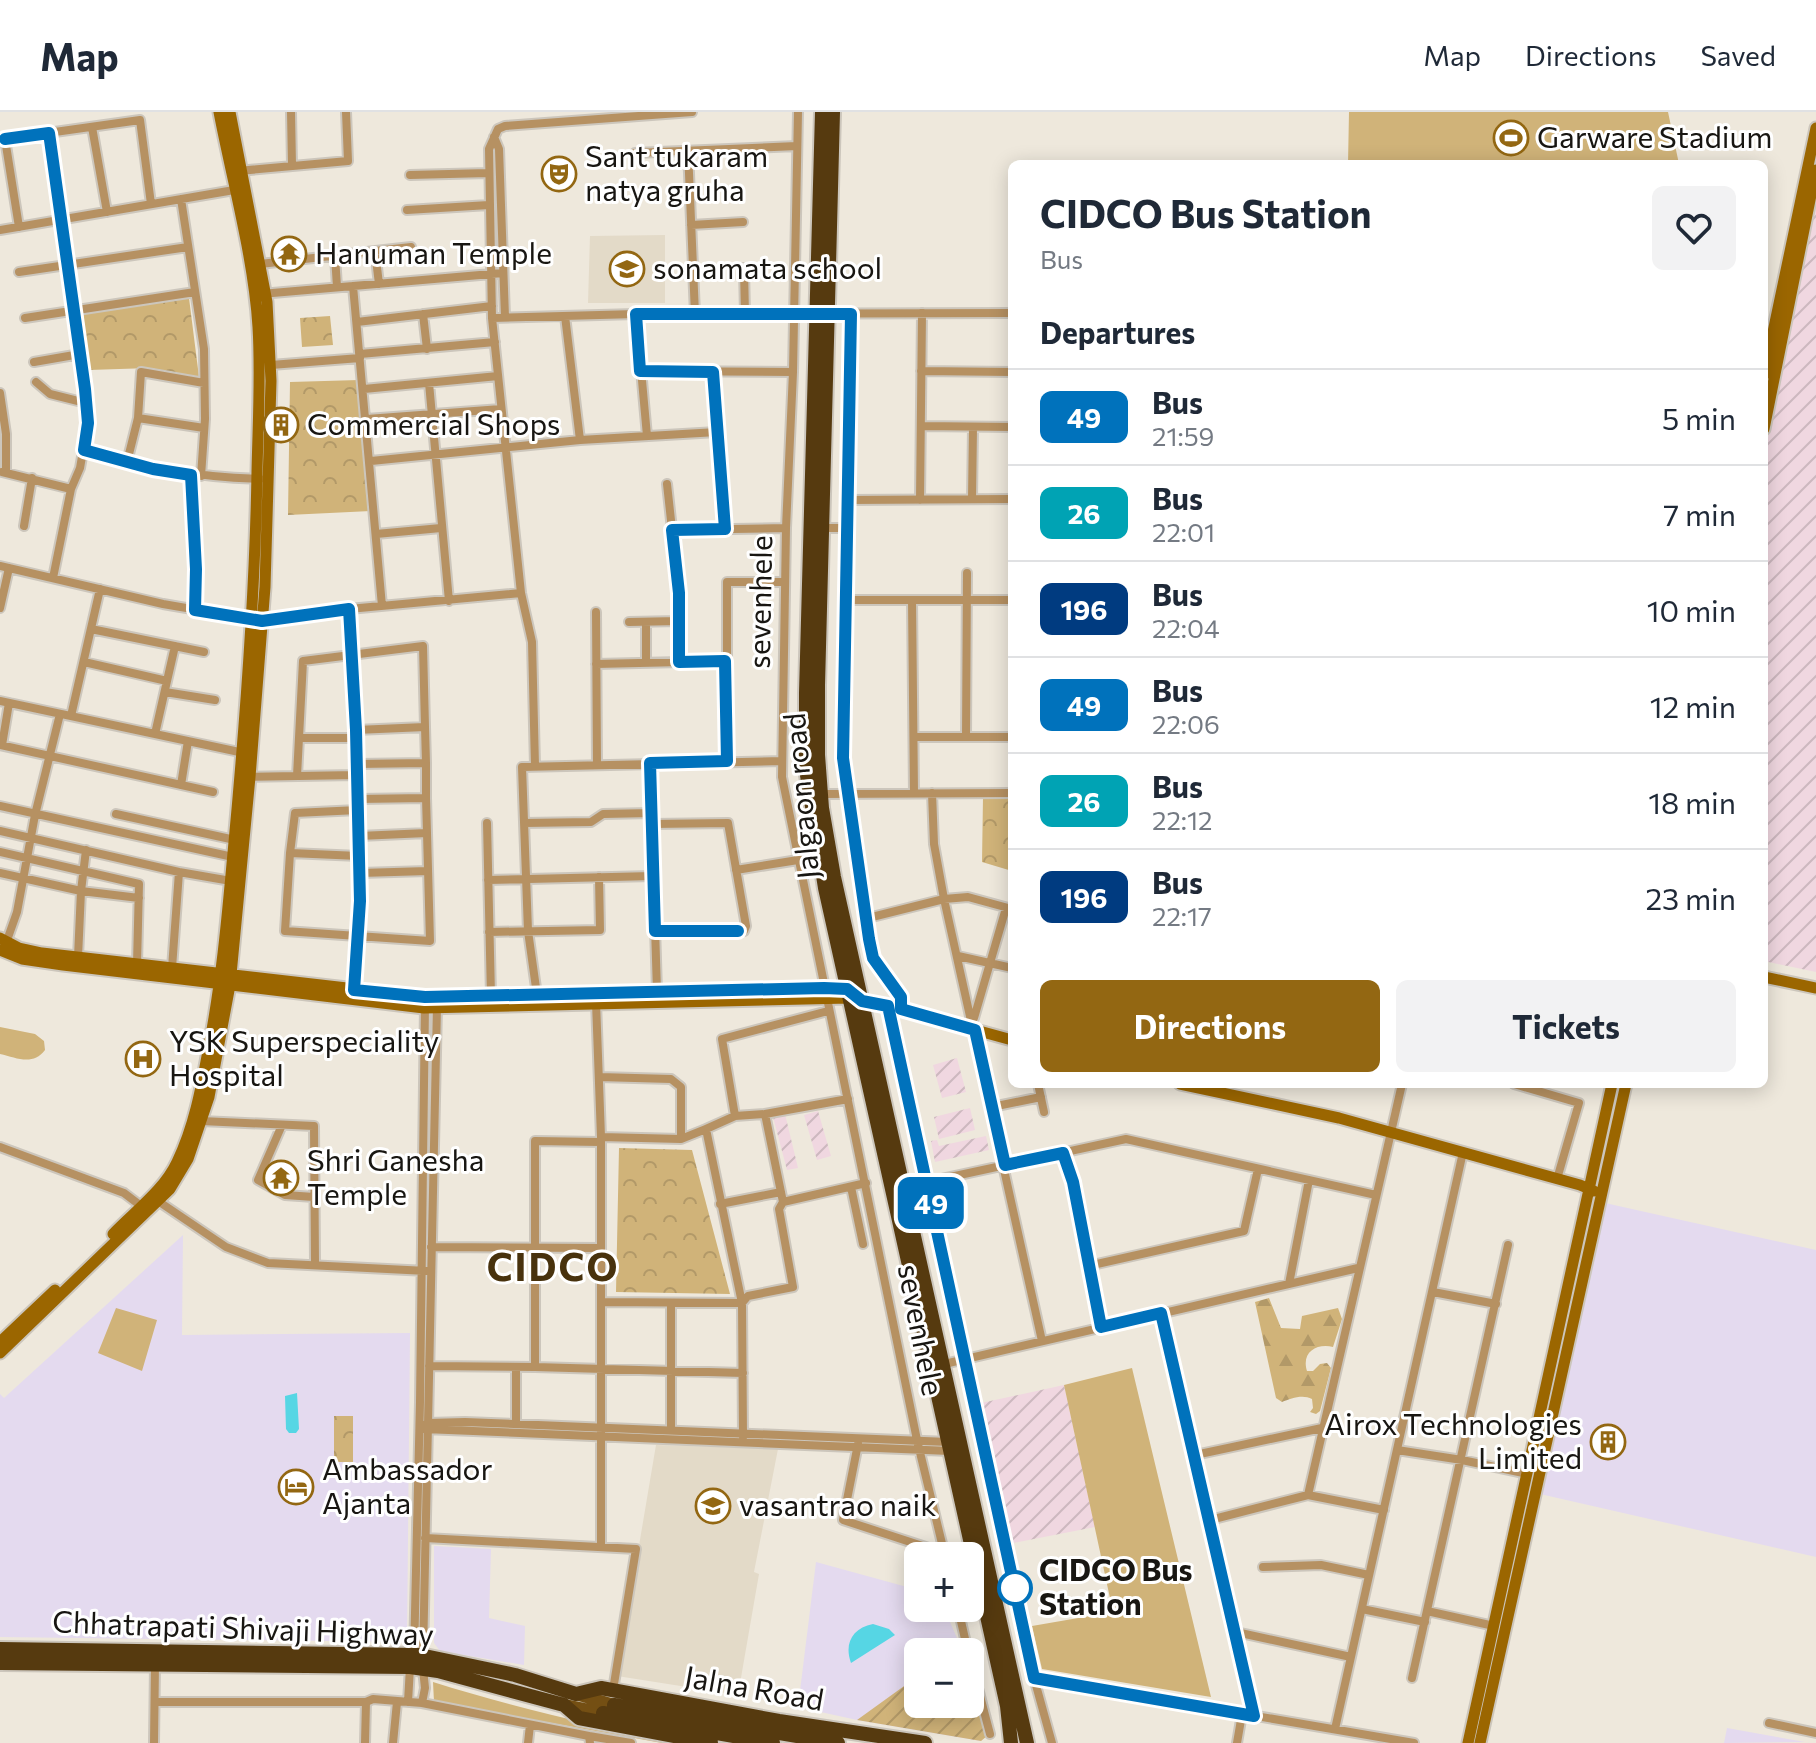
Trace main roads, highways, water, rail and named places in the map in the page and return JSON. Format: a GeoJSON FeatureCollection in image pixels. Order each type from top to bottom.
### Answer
{"type":"FeatureCollection","features":[{"type":"Feature","properties":{"kind":"highway","name":"Jalgaon road"},"geometry":{"type":"LineString","coordinates":[[822,112],[823,528],[818,755],[821,794],[853,996]]}},
{"type":"Feature","properties":{"kind":"highway","name":"Jalgaon road"},"geometry":{"type":"LineString","coordinates":[[833,112],[806,693],[806,769],[825,888],[853,996],[1027,1743]]}},
{"type":"Feature","properties":{"kind":"highway","name":"Jalgaon road"},"geometry":{"type":"LineString","coordinates":[[937,1366],[949,1446],[1007,1706],[1011,1743]]}},
{"type":"Feature","properties":{"kind":"highway","name":"Chhatrapati Shivaji Highway"},"geometry":{"type":"LineString","coordinates":[[0,1649],[155,1658],[418,1662],[515,1675],[570,1700],[579,1718],[711,1743]]}},
{"type":"Feature","properties":{"kind":"highway","name":"Chhatrapati Shivaji Highway"},"geometry":{"type":"LineString","coordinates":[[0,1663],[155,1658]]}},
{"type":"Feature","properties":{"kind":"highway","name":"Jalna Road"},"geometry":{"type":"LineString","coordinates":[[570,1700],[601,1688],[610,1703],[779,1721],[925,1743]]}},
{"type":"Feature","properties":{"kind":"highway"},"geometry":{"type":"LineString","coordinates":[[610,1703],[773,1743]]}},
{"type":"Feature","properties":{"kind":"highway"},"geometry":{"type":"LineString","coordinates":[[610,1703],[838,1743]]}},
{"type":"Feature","properties":{"kind":"main road"},"geometry":{"type":"LineString","coordinates":[[570,1700],[610,1703]]}},
{"type":"Feature","properties":{"kind":"water"},"geometry":{"type":"Polygon","coordinates":[[[297,1393],[299,1429],[296,1433],[289,1433],[286,1429],[285,1396],[297,1393]]]}},
{"type":"Feature","properties":{"kind":"water"},"geometry":{"type":"Polygon","coordinates":[[[873,1624],[889,1629],[895,1635],[851,1663],[849,1643],[860,1629],[873,1624]]]}},
{"type":"Feature","properties":{"kind":"place","name":"Garware Stadium"},"geometry":{"type":"Point","coordinates":[1511,138]}},
{"type":"Feature","properties":{"kind":"place","name":"Sant tukaram natya gruha"},"geometry":{"type":"Point","coordinates":[559,174]}},
{"type":"Feature","properties":{"kind":"place","name":"Hanuman Temple"},"geometry":{"type":"Point","coordinates":[289,254]}},
{"type":"Feature","properties":{"kind":"place","name":"sonamata school"},"geometry":{"type":"Point","coordinates":[627,269]}},
{"type":"Feature","properties":{"kind":"place","name":"Commercial Shops"},"geometry":{"type":"Point","coordinates":[281,425]}},
{"type":"Feature","properties":{"kind":"place","name":"YSK Superspeciality Hospital"},"geometry":{"type":"Point","coordinates":[143,1059]}},
{"type":"Feature","properties":{"kind":"place","name":"Shri Ganesha Temple"},"geometry":{"type":"Point","coordinates":[281,1178]}},
{"type":"Feature","properties":{"kind":"place","name":"Airox Technologies Limited"},"geometry":{"type":"Point","coordinates":[1608,1442]}},
{"type":"Feature","properties":{"kind":"place","name":"Ambassador Ajanta"},"geometry":{"type":"Point","coordinates":[296,1487]}},
{"type":"Feature","properties":{"kind":"place","name":"vasantrao naik"},"geometry":{"type":"Point","coordinates":[713,1506]}},
{"type":"Feature","properties":{"kind":"place","name":"CIDCO Bus Station"},"geometry":{"type":"Point","coordinates":[1015,1588]}},
{"type":"Feature","properties":{"kind":"district","name":"CIDCO"},"geometry":{"type":"Point","coordinates":[553,1268]}}]}
